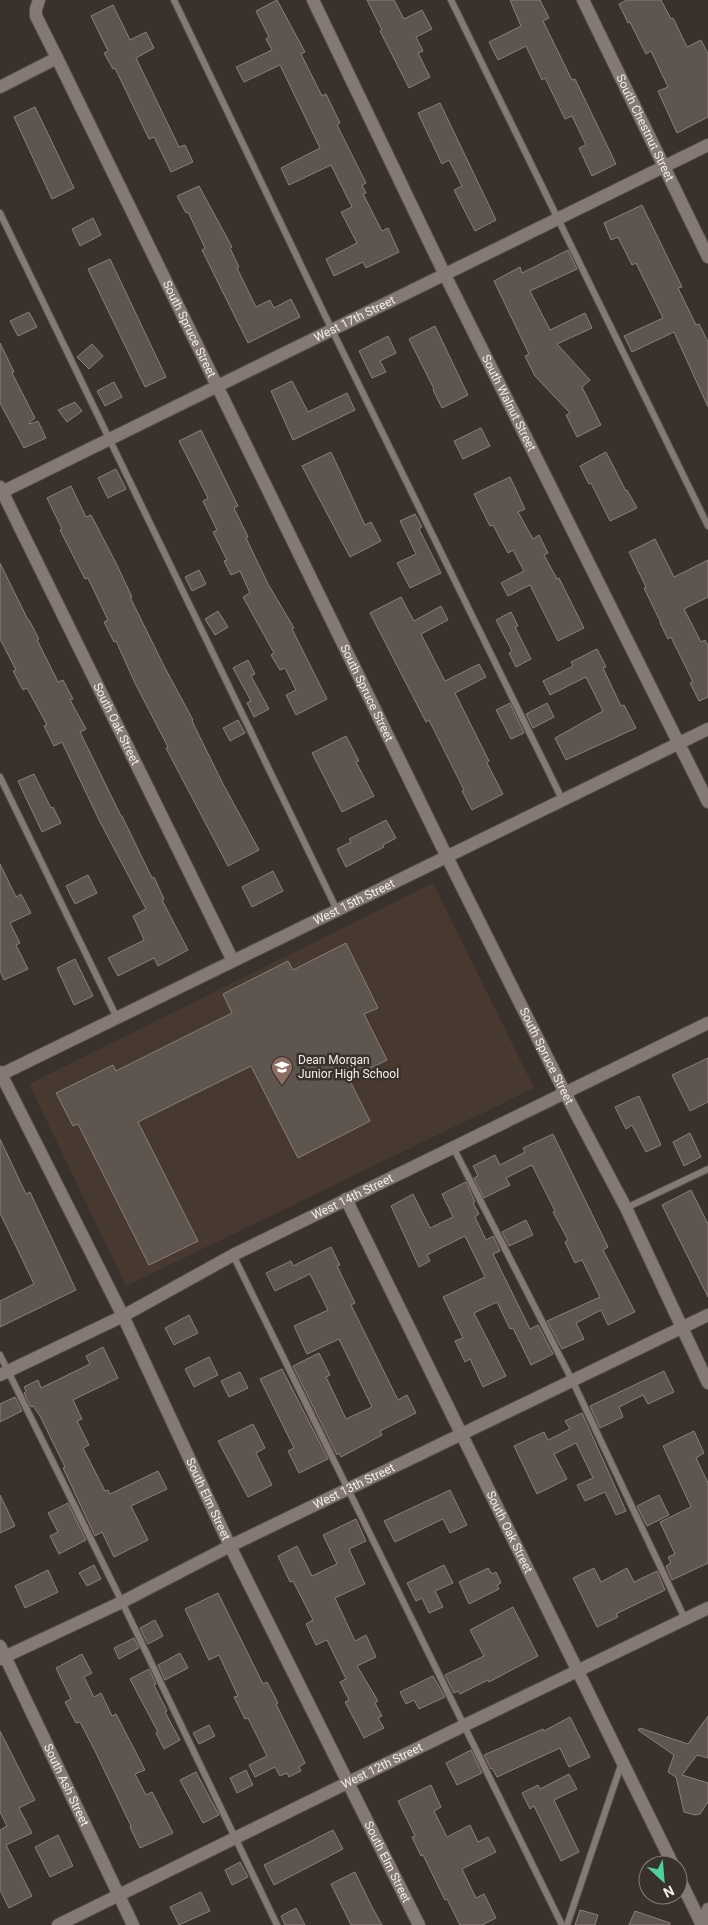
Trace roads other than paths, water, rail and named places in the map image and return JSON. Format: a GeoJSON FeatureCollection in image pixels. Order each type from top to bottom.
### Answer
{"type":"FeatureCollection","features":[{"type":"Feature","properties":{"kind":"street","name":"South Spruce Street"},"geometry":{"type":"LineString","coordinates":[[39,0],[36,16],[447,857],[565,1093],[626,1208],[708,1383]]}},
{"type":"Feature","properties":{"kind":"street","name":"South Walnut Street"},"geometry":{"type":"LineString","coordinates":[[313,0],[445,274],[708,802]]}},
{"type":"Feature","properties":{"kind":"street","name":"South Chestnut Street"},"geometry":{"type":"LineString","coordinates":[[583,0],[708,257]]}},
{"type":"Feature","properties":{"kind":"street"},"geometry":{"type":"LineString","coordinates":[[0,87],[57,58]]}},
{"type":"Feature","properties":{"kind":"street","name":"West 17th Street"},"geometry":{"type":"LineString","coordinates":[[1,490],[218,386],[708,145]]}},
{"type":"Feature","properties":{"kind":"street","name":"South Oak Street"},"geometry":{"type":"LineString","coordinates":[[1,490],[233,961]]}},
{"type":"Feature","properties":{"kind":"street","name":"West 15th Street"},"geometry":{"type":"LineString","coordinates":[[0,1074],[708,729]]}},
{"type":"Feature","properties":{"kind":"street","name":"West 14th Street"},"geometry":{"type":"LineString","coordinates":[[4,1374],[123,1316],[233,1255],[708,1023]]}},
{"type":"Feature","properties":{"kind":"street","name":"South Elm Street"},"geometry":{"type":"LineString","coordinates":[[0,1074],[123,1316],[230,1546],[419,1925]]}},
{"type":"Feature","properties":{"kind":"street","name":"South Oak Street"},"geometry":{"type":"LineString","coordinates":[[346,1199],[668,1855]]}},
{"type":"Feature","properties":{"kind":"street","name":"West 13th Street"},"geometry":{"type":"LineString","coordinates":[[2,1654],[122,1602],[230,1546],[708,1316]]}},
{"type":"Feature","properties":{"kind":"street","name":"West 12th Street"},"geometry":{"type":"LineString","coordinates":[[58,1925],[708,1608]]}},
{"type":"Feature","properties":{"kind":"street","name":"South Ash Street"},"geometry":{"type":"LineString","coordinates":[[2,1654],[133,1925]]}},
{"type":"Feature","properties":{"kind":"street"},"geometry":{"type":"LineString","coordinates":[[688,1896],[702,1925]]}},
{"type":"Feature","properties":{"kind":"street"},"geometry":{"type":"LineString","coordinates":[[702,1925],[708,1909]]}},
{"type":"Feature","properties":{"kind":"lane"},"geometry":{"type":"LineString","coordinates":[[174,0],[332,330],[562,799]]}},
{"type":"Feature","properties":{"kind":"lane"},"geometry":{"type":"LineString","coordinates":[[450,0],[708,526]]}},
{"type":"Feature","properties":{"kind":"lane"},"geometry":{"type":"LineString","coordinates":[[0,213],[337,910]]}},
{"type":"Feature","properties":{"kind":"lane"},"geometry":{"type":"LineString","coordinates":[[0,777],[117,1018]]}},
{"type":"Feature","properties":{"kind":"lane"},"geometry":{"type":"LineString","coordinates":[[453,1146],[573,1382],[685,1618]]}},
{"type":"Feature","properties":{"kind":"lane"},"geometry":{"type":"LineString","coordinates":[[626,1208],[708,1169]]}},
{"type":"Feature","properties":{"kind":"lane"},"geometry":{"type":"LineString","coordinates":[[233,1255],[562,1925]]}},
{"type":"Feature","properties":{"kind":"lane"},"geometry":{"type":"LineString","coordinates":[[0,1355],[4,1374],[122,1602],[277,1925]]}},
{"type":"Feature","properties":{"kind":"lane"},"geometry":{"type":"LineString","coordinates":[[567,1925],[622,1761]]}},
{"type":"Feature","properties":{"kind":"place","name":"Dean Morgan Junior High School"},"geometry":{"type":"Point","coordinates":[282,1086]}}]}
